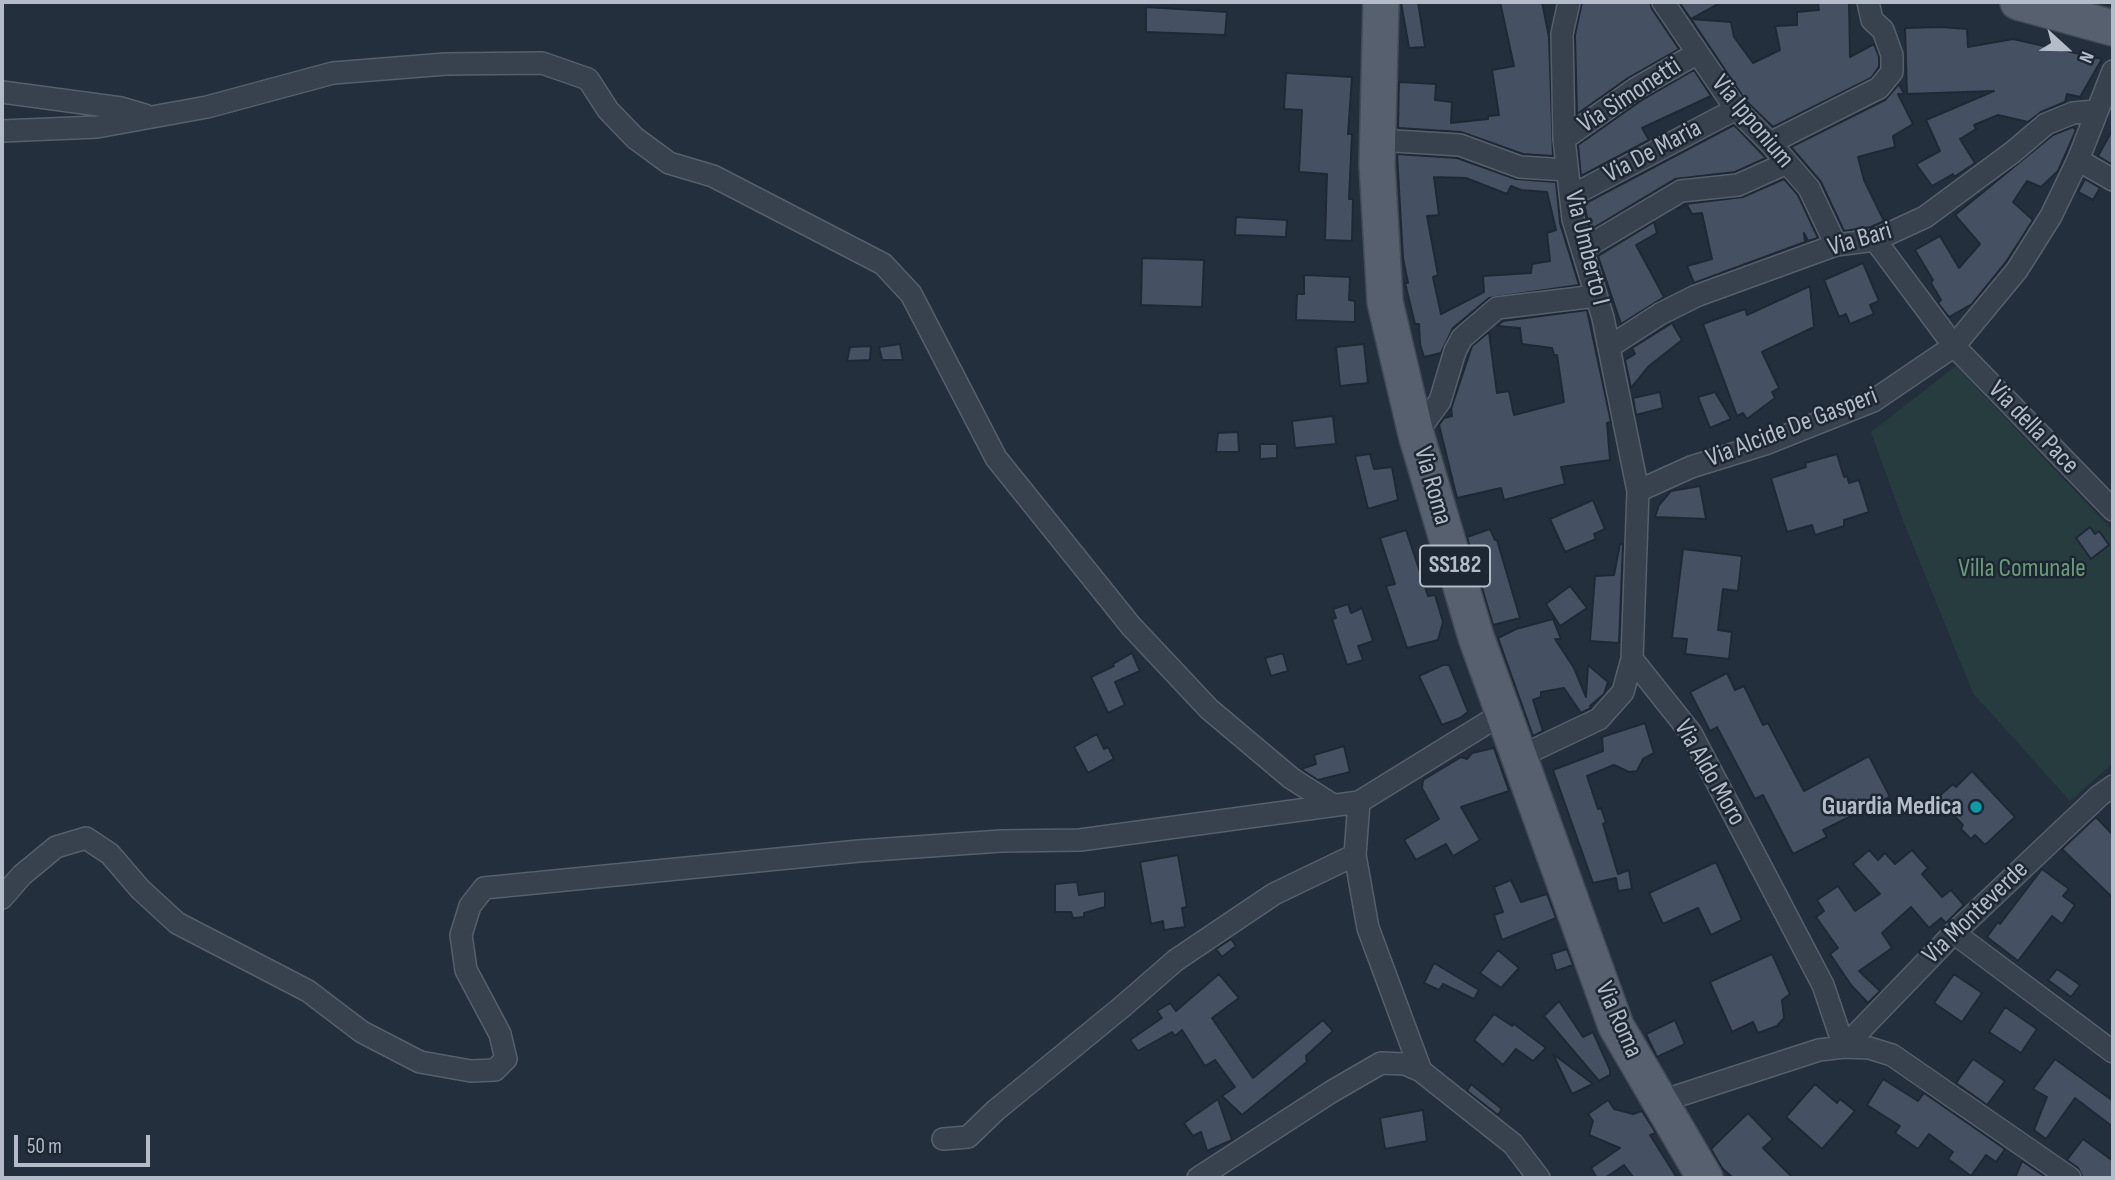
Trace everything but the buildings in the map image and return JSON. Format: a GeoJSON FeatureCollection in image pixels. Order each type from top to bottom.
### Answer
{"type":"FeatureCollection","features":[{"type":"Feature","properties":{"kind":"main road","name":"Via Roma"},"geometry":{"type":"LineString","coordinates":[[1381,2],[1378,141],[1385,302],[1416,433],[1476,637],[1616,1026],[1659,1102]]}},
{"type":"Feature","properties":{"kind":"main road"},"geometry":{"type":"LineString","coordinates":[[2018,2],[2113,28]]}},
{"type":"Feature","properties":{"kind":"main road","name":"SS182"},"geometry":{"type":"LineString","coordinates":[[1659,1102],[1705,1178]]}},
{"type":"Feature","properties":{"kind":"street","name":"Via Umberto I"},"geometry":{"type":"LineString","coordinates":[[1569,2],[1562,34],[1564,139],[1573,219],[1609,347],[1638,491]]}},
{"type":"Feature","properties":{"kind":"street","name":"Via Ipponium"},"geometry":{"type":"LineString","coordinates":[[1663,2],[1735,109],[1770,143],[1809,188],[1836,245]]}},
{"type":"Feature","properties":{"kind":"street"},"geometry":{"type":"LineString","coordinates":[[1770,143],[1879,88],[1892,72],[1892,55],[1883,30],[1872,20],[1868,2]]}},
{"type":"Feature","properties":{"kind":"street","name":"Via Simonetti"},"geometry":{"type":"LineString","coordinates":[[1564,139],[1635,89],[1696,54]]}},
{"type":"Feature","properties":{"kind":"street"},"geometry":{"type":"LineString","coordinates":[[2,131],[97,127],[207,107],[333,73],[446,64],[542,63],[589,79],[608,110],[635,138],[669,163],[713,176],[883,264],[911,294],[996,458],[1131,626],[1209,709],[1291,778],[1333,805]]}},
{"type":"Feature","properties":{"kind":"street","name":"Via Alcide De Gasperi"},"geometry":{"type":"LineString","coordinates":[[1638,491],[1691,467],[1765,444],[1872,401],[1954,346],[2017,270],[2051,216],[2078,160],[2113,71]]}},
{"type":"Feature","properties":{"kind":"street"},"geometry":{"type":"LineString","coordinates":[[2,92],[121,108],[151,117]]}},
{"type":"Feature","properties":{"kind":"street","name":"Via De Maria"},"geometry":{"type":"LineString","coordinates":[[1571,196],[1735,109]]}},
{"type":"Feature","properties":{"kind":"street","name":"Via Bari"},"geometry":{"type":"LineString","coordinates":[[1609,347],[1660,314],[1696,296],[1836,245],[1875,240],[1924,217],[2013,152],[2046,124],[2073,113],[2096,111]]}},
{"type":"Feature","properties":{"kind":"street"},"geometry":{"type":"LineString","coordinates":[[1378,141],[1460,145],[1520,167],[1567,170]]}},
{"type":"Feature","properties":{"kind":"street"},"geometry":{"type":"LineString","coordinates":[[2078,160],[2113,180]]}},
{"type":"Feature","properties":{"kind":"street"},"geometry":{"type":"LineString","coordinates":[[1583,249],[1681,191],[1738,185],[1787,163]]}},
{"type":"Feature","properties":{"kind":"street","name":"Via della Pace"},"geometry":{"type":"LineString","coordinates":[[1875,240],[1954,346],[2113,510]]}},
{"type":"Feature","properties":{"kind":"street"},"geometry":{"type":"LineString","coordinates":[[1416,433],[1440,401],[1455,351],[1462,338],[1497,308],[1596,296]]}},
{"type":"Feature","properties":{"kind":"street"},"geometry":{"type":"LineString","coordinates":[[1519,757],[1599,719],[1623,692],[1632,659],[1638,491]]}},
{"type":"Feature","properties":{"kind":"street","name":"Via Aldo Moro"},"geometry":{"type":"LineString","coordinates":[[1632,659],[1691,733],[1823,985],[1844,1047]]}},
{"type":"Feature","properties":{"kind":"street"},"geometry":{"type":"LineString","coordinates":[[2,898],[22,875],[57,847],[86,838],[110,854],[140,889],[177,923],[308,991],[362,1032],[420,1062],[471,1071],[495,1070],[506,1059],[500,1034],[466,970],[461,935],[470,905],[484,888],[859,851],[1001,841],[1080,840],[1359,802],[1503,713]]}},
{"type":"Feature","properties":{"kind":"street","name":"Via Monteverde"},"geometry":{"type":"LineString","coordinates":[[1844,1047],[1954,933],[2099,796],[2113,786]]}},
{"type":"Feature","properties":{"kind":"street"},"geometry":{"type":"LineString","coordinates":[[1359,802],[1356,855],[1368,928],[1421,1071]]}},
{"type":"Feature","properties":{"kind":"street"},"geometry":{"type":"LineString","coordinates":[[943,1139],[968,1137],[996,1110],[1176,960],[1274,894],[1356,855]]}},
{"type":"Feature","properties":{"kind":"street"},"geometry":{"type":"LineString","coordinates":[[1954,933],[2113,1052]]}},
{"type":"Feature","properties":{"kind":"street"},"geometry":{"type":"LineString","coordinates":[[1659,1102],[1819,1050],[1869,1048],[1892,1055],[2070,1178]]}},
{"type":"Feature","properties":{"kind":"street"},"geometry":{"type":"LineString","coordinates":[[1198,1178],[1381,1063],[1405,1064],[1421,1071],[1513,1144],[1539,1178]]}},
{"type":"Feature","properties":{"kind":"green space","name":"Villa Comunale"},"geometry":{"type":"Polygon","coordinates":[[[1956,366],[2113,531],[2113,763],[2070,801],[1973,693],[1902,518],[1871,432],[1956,366]]]}},
{"type":"Feature","properties":{"kind":"place","name":"Guardia Medica"},"geometry":{"type":"Point","coordinates":[1976,807]}}]}
